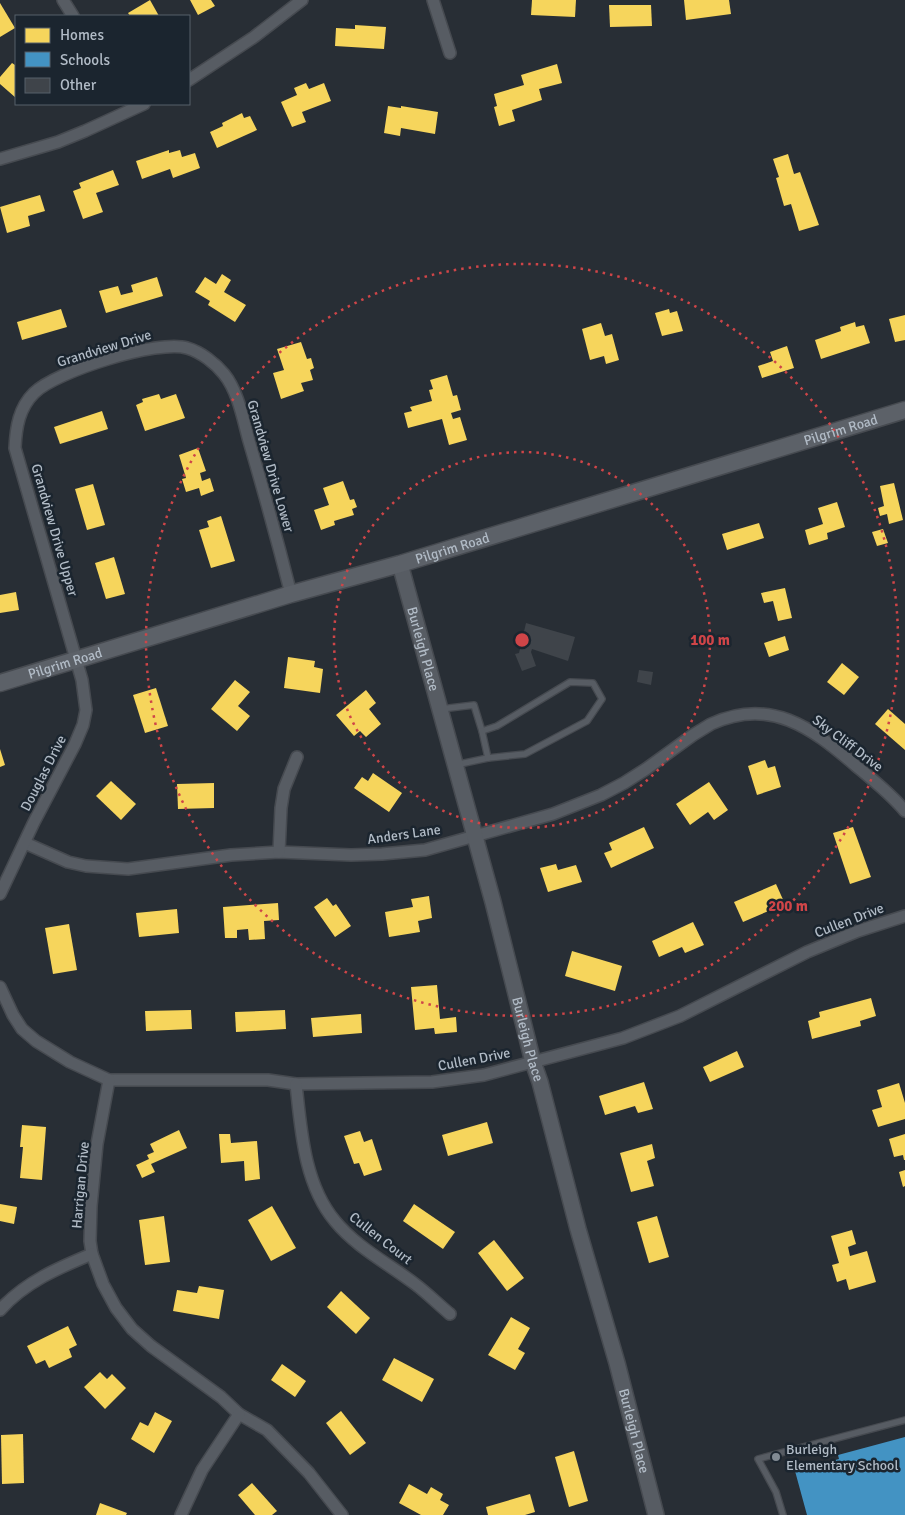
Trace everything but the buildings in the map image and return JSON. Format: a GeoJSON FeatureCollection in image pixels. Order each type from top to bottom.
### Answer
{"type":"FeatureCollection","features":[{"type":"Feature","properties":{"kind":"main road","name":"Pilgrim Road"},"geometry":{"type":"LineString","coordinates":[[0,683],[291,594],[400,564],[905,410]]}},
{"type":"Feature","properties":{"kind":"street"},"geometry":{"type":"LineString","coordinates":[[63,0],[72,15]]}},
{"type":"Feature","properties":{"kind":"street"},"geometry":{"type":"LineString","coordinates":[[190,79],[254,37],[302,0]]}},
{"type":"Feature","properties":{"kind":"street"},"geometry":{"type":"LineString","coordinates":[[433,0],[450,53]]}},
{"type":"Feature","properties":{"kind":"street"},"geometry":{"type":"LineString","coordinates":[[0,159],[58,142],[101,124],[129,107]]}},
{"type":"Feature","properties":{"kind":"street","name":"Grandview Drive"},"geometry":{"type":"LineString","coordinates":[[22,409],[34,393],[48,382],[91,364],[156,346],[188,348],[205,356]]}},
{"type":"Feature","properties":{"kind":"street","name":"Grandview Drive Lower"},"geometry":{"type":"LineString","coordinates":[[205,356],[224,374],[239,405],[291,594]]}},
{"type":"Feature","properties":{"kind":"street","name":"Grandview Drive Upper"},"geometry":{"type":"LineString","coordinates":[[22,409],[16,427],[15,448],[76,660]]}},
{"type":"Feature","properties":{"kind":"street","name":"Burleigh Place"},"geometry":{"type":"LineString","coordinates":[[400,564],[475,837],[578,1229],[617,1362],[656,1515]]}},
{"type":"Feature","properties":{"kind":"street","name":"Douglas Drive"},"geometry":{"type":"LineString","coordinates":[[0,894],[83,725],[86,710],[85,695],[76,660]]}},
{"type":"Feature","properties":{"kind":"street","name":"Anders Lane"},"geometry":{"type":"LineString","coordinates":[[25,843],[68,862],[102,868],[140,868],[205,858],[279,852],[351,855],[426,850],[553,814],[624,783],[693,735],[726,718],[742,714],[763,714]]}},
{"type":"Feature","properties":{"kind":"street","name":"Sky Cliff Drive"},"geometry":{"type":"LineString","coordinates":[[763,714],[772,714],[790,720],[827,742],[872,779],[905,811]]}},
{"type":"Feature","properties":{"kind":"street"},"geometry":{"type":"LineString","coordinates":[[279,852],[284,789],[297,756]]}},
{"type":"Feature","properties":{"kind":"street","name":"Cullen Drive"},"geometry":{"type":"LineString","coordinates":[[110,1080],[268,1080],[296,1084],[432,1082],[484,1075],[623,1038],[653,1027],[680,1016],[807,952],[858,931],[905,916]]}},
{"type":"Feature","properties":{"kind":"street"},"geometry":{"type":"LineString","coordinates":[[0,987],[13,1016],[22,1028],[36,1041],[70,1062],[110,1080]]}},
{"type":"Feature","properties":{"kind":"street","name":"Harrigan Drive"},"geometry":{"type":"LineString","coordinates":[[110,1080],[97,1144],[90,1206],[92,1254],[103,1284],[116,1308],[132,1329],[151,1346],[221,1397],[239,1414],[267,1430],[295,1457],[342,1515]]}},
{"type":"Feature","properties":{"kind":"street","name":"Cullen Court"},"geometry":{"type":"LineString","coordinates":[[296,1084],[303,1142],[318,1194],[326,1208],[346,1233],[417,1285],[450,1314]]}},
{"type":"Feature","properties":{"kind":"street"},"geometry":{"type":"LineString","coordinates":[[0,1310],[26,1287],[51,1271],[92,1254]]}},
{"type":"Feature","properties":{"kind":"street"},"geometry":{"type":"LineString","coordinates":[[181,1515],[202,1470],[239,1414]]}},
{"type":"Feature","properties":{"kind":"lane"},"geometry":{"type":"LineString","coordinates":[[455,765],[488,758],[525,754],[587,720],[602,699],[593,683],[570,682],[496,726],[482,731]]}},
{"type":"Feature","properties":{"kind":"lane"},"geometry":{"type":"LineString","coordinates":[[440,709],[474,705],[488,758]]}},
{"type":"Feature","properties":{"kind":"lane"},"geometry":{"type":"LineString","coordinates":[[783,1515],[776,1492],[758,1459],[905,1420]]}},
{"type":"Feature","properties":{"kind":"place","name":"Burleigh Elementary School"},"geometry":{"type":"Point","coordinates":[776,1457]}}]}
